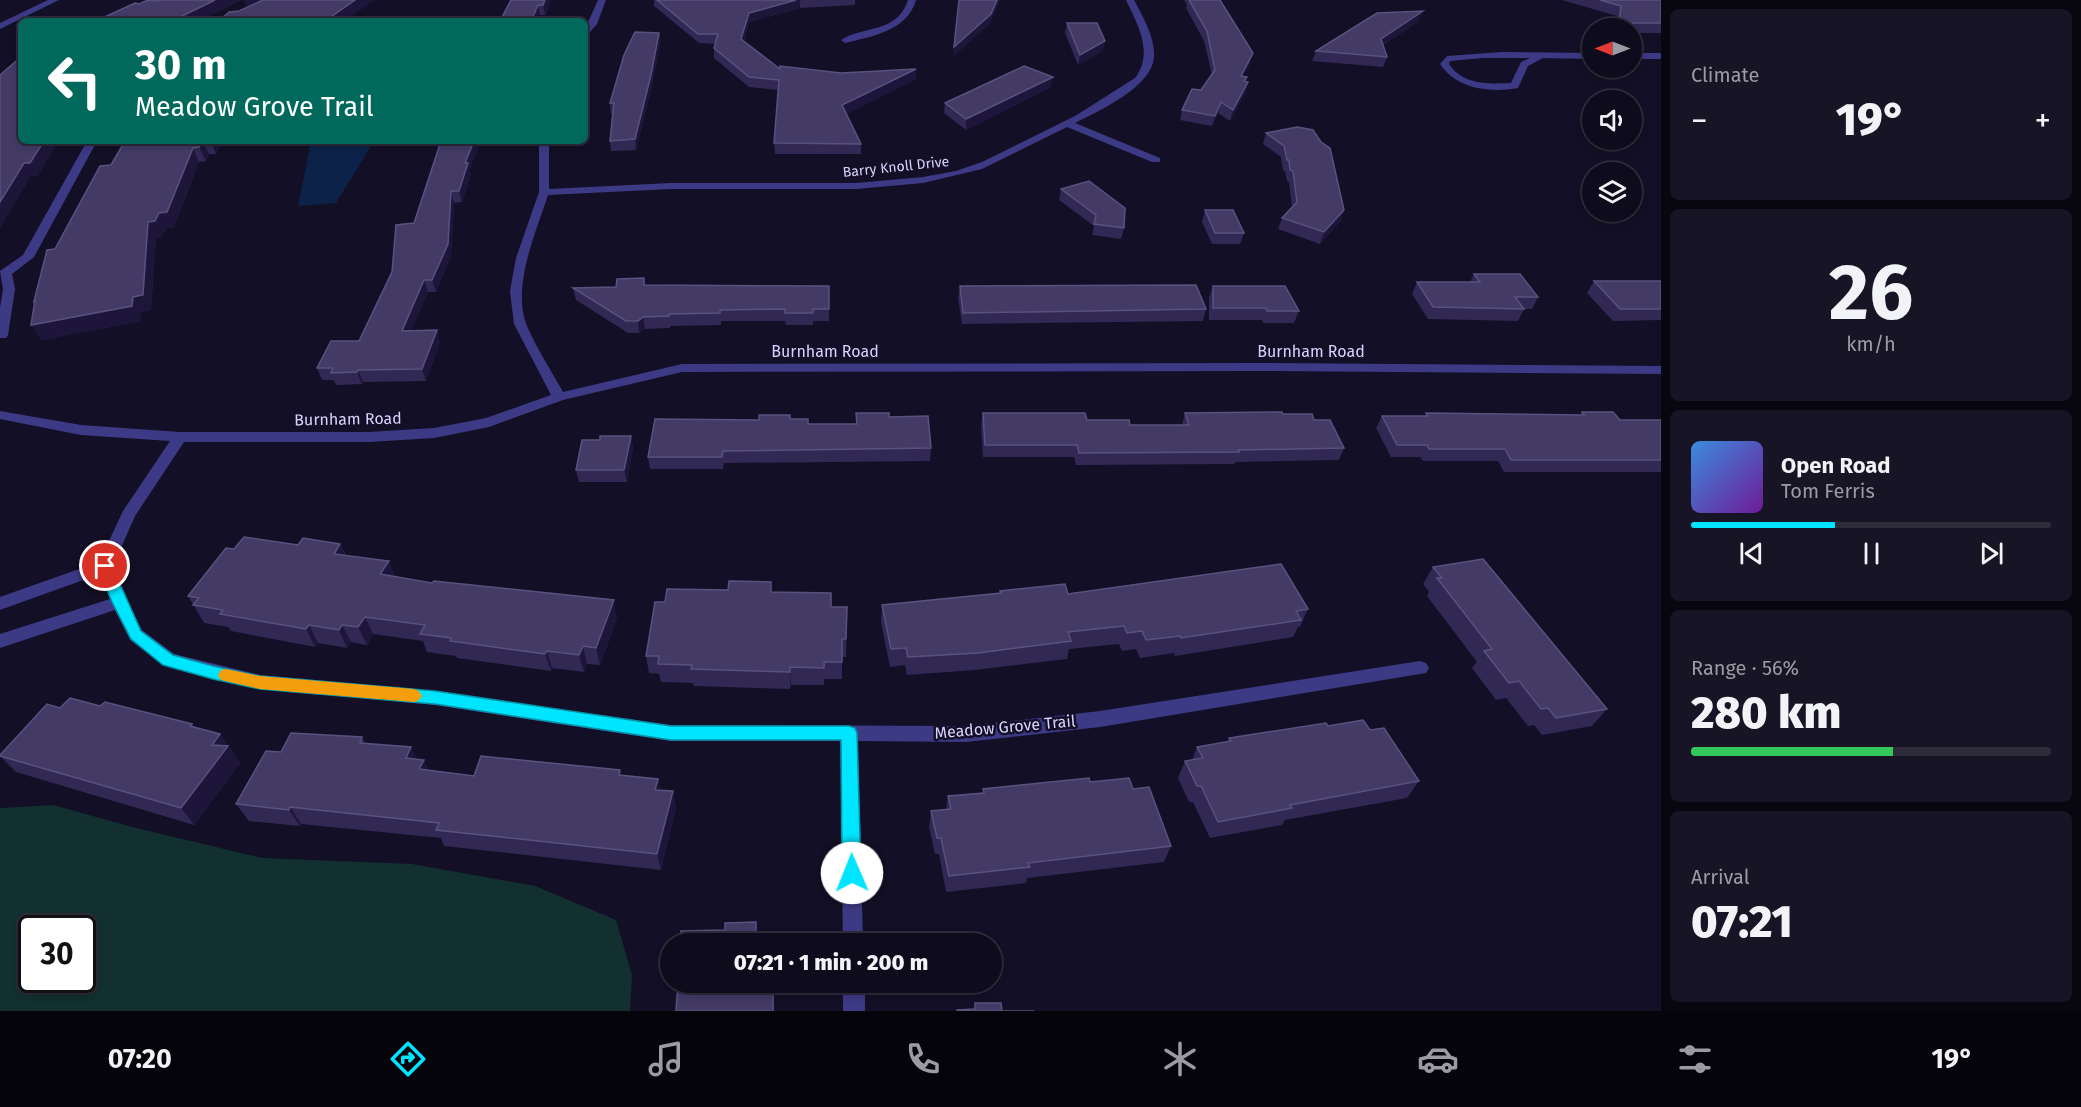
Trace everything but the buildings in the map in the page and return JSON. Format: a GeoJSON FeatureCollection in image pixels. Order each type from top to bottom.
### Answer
{"type":"FeatureCollection","features":[{"type":"Feature","properties":{"kind":"street"},"geometry":{"type":"LineString","coordinates":[[0,26],[55,0]]}},
{"type":"Feature","properties":{"kind":"street"},"geometry":{"type":"LineString","coordinates":[[588,31],[603,0]]}},
{"type":"Feature","properties":{"kind":"street"},"geometry":{"type":"LineString","coordinates":[[845,40],[873,33],[901,19],[912,0]]}},
{"type":"Feature","properties":{"kind":"street","name":"Barry Knoll Drive"},"geometry":{"type":"LineString","coordinates":[[544,192],[689,186],[842,187],[913,182],[958,174],[987,163],[1068,124],[1131,87],[1148,68],[1151,48],[1145,27],[1130,0]]}},
{"type":"Feature","properties":{"kind":"street"},"geometry":{"type":"LineString","coordinates":[[1540,56],[1524,64],[1515,86],[1488,86],[1456,79],[1444,64],[1447,59],[1463,57],[1540,56],[1582,56]]}},
{"type":"Feature","properties":{"kind":"street"},"geometry":{"type":"LineString","coordinates":[[1642,56],[1661,56]]}},
{"type":"Feature","properties":{"kind":"street"},"geometry":{"type":"LineString","coordinates":[[1068,124],[1156,160]]}},
{"type":"Feature","properties":{"kind":"street"},"geometry":{"type":"LineString","coordinates":[[2,335],[9,289],[3,276],[28,256],[90,144]]}},
{"type":"Feature","properties":{"kind":"street"},"geometry":{"type":"LineString","coordinates":[[544,144],[544,192],[522,258],[516,291],[520,324],[558,397]]}},
{"type":"Feature","properties":{"kind":"street","name":"Burnham Road"},"geometry":{"type":"LineString","coordinates":[[0,415],[81,430],[180,437],[369,437],[434,433],[489,422],[558,397],[682,368],[1271,367],[1661,370]]}},
{"type":"Feature","properties":{"kind":"street"},"geometry":{"type":"LineString","coordinates":[[0,604],[105,566],[128,515],[180,437]]}},
{"type":"Feature","properties":{"kind":"street","name":"Meadow Grove Trail"},"geometry":{"type":"LineString","coordinates":[[105,566],[119,602],[136,635],[169,660],[260,682],[435,698],[671,733],[966,734],[1101,719],[1420,668]]}},
{"type":"Feature","properties":{"kind":"street"},"geometry":{"type":"LineString","coordinates":[[0,641],[58,624],[119,602]]}},
{"type":"Feature","properties":{"kind":"street"},"geometry":{"type":"LineString","coordinates":[[849,733],[853,933]]}},
{"type":"Feature","properties":{"kind":"street"},"geometry":{"type":"LineString","coordinates":[[854,993],[854,1011]]}},
{"type":"Feature","properties":{"kind":"green space"},"geometry":{"type":"Polygon","coordinates":[[[53,805],[136,828],[262,858],[412,864],[535,886],[616,920],[632,975],[630,1011],[0,1011],[0,808],[53,805]]]}},
{"type":"Feature","properties":{"kind":"water"},"geometry":{"type":"Polygon","coordinates":[[[310,144],[372,144],[336,203],[298,206],[310,144]]]}},
{"type":"Feature","properties":{"kind":"slow traffic"},"geometry":{"type":"LineString","coordinates":[[226,675],[260,682],[414,696]]}},
{"type":"Feature","properties":{"kind":"route"},"geometry":{"type":"LineString","coordinates":[[105,566],[119,602],[136,635],[169,660],[213,672],[260,682],[435,698],[671,733],[849,733],[852,873]]}}]}
